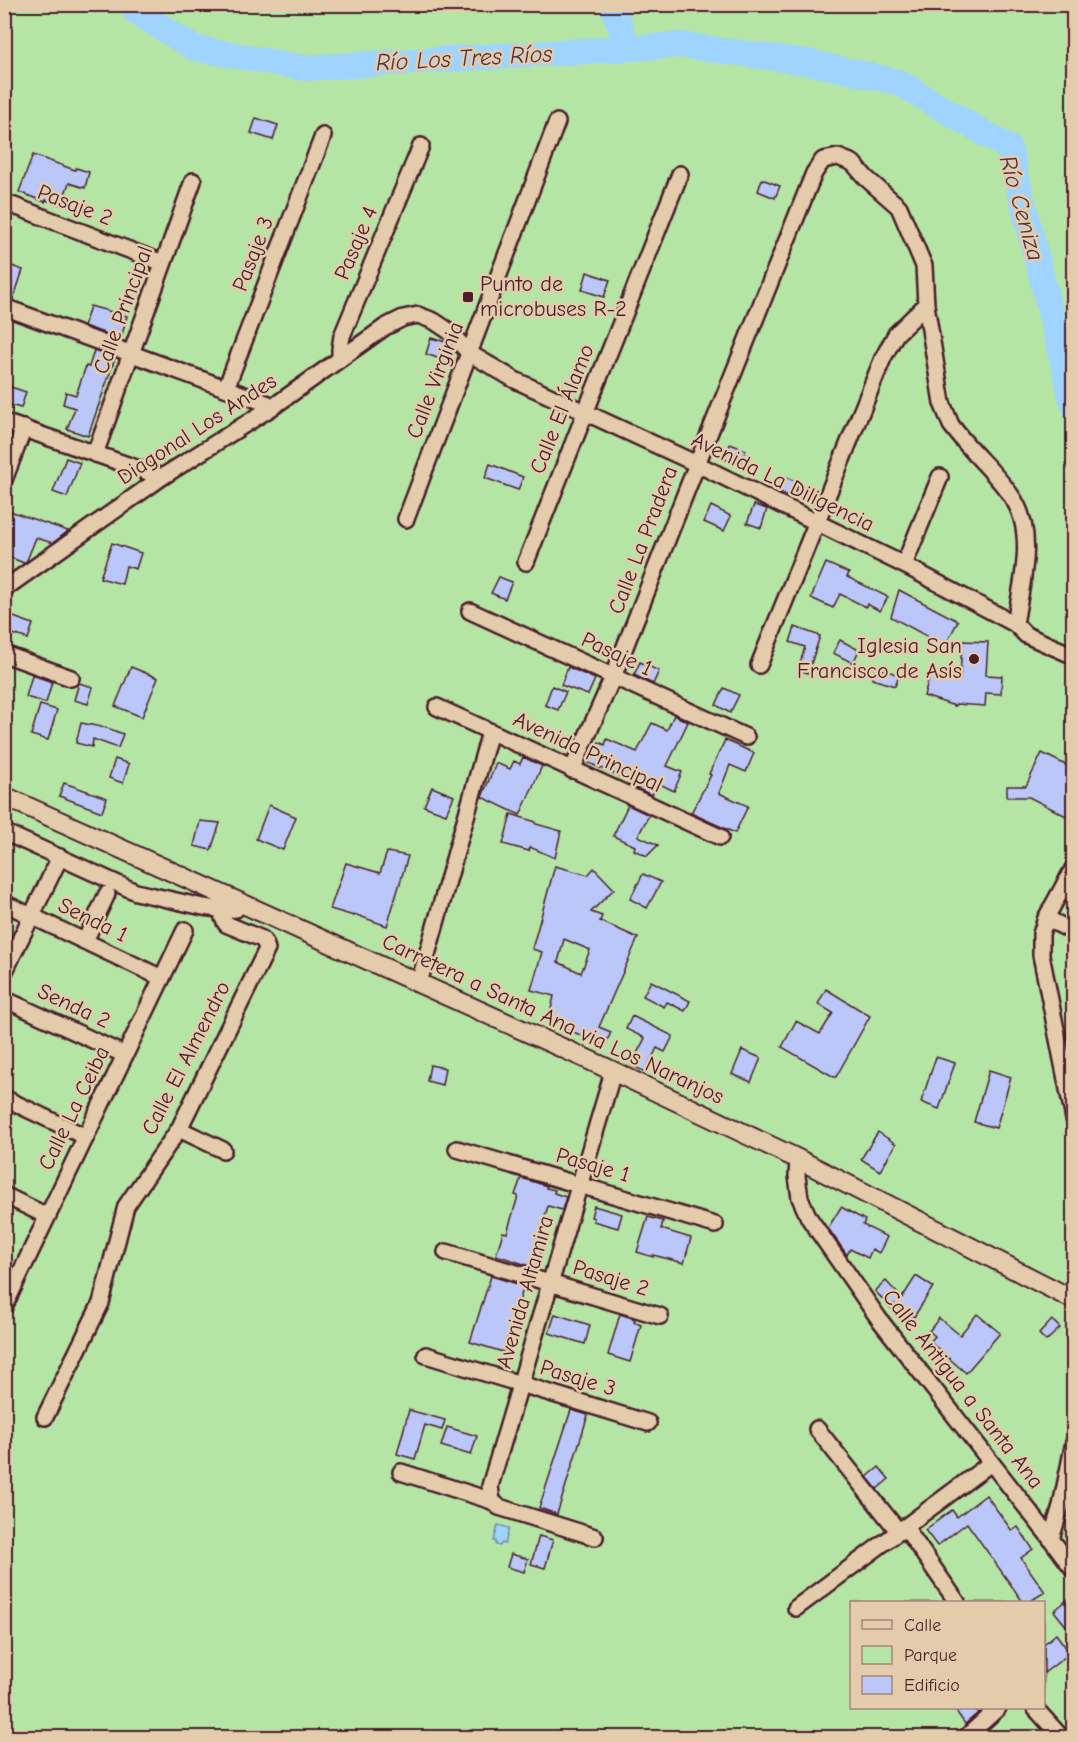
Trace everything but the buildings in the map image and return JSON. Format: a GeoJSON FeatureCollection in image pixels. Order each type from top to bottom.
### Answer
{"type":"FeatureCollection","features":[{"type":"Feature","properties":{"kind":"main road","name":"Carretera a Santa Ana via Los Naranjos"},"geometry":{"type":"LineString","coordinates":[[4,796],[613,1071],[798,1160],[1074,1300]]}},
{"type":"Feature","properties":{"kind":"street","name":"Calle Virginia"},"geometry":{"type":"LineString","coordinates":[[406,519],[556,122]]}},
{"type":"Feature","properties":{"kind":"street","name":"Pasaje 3"},"geometry":{"type":"LineString","coordinates":[[226,388],[322,136]]}},
{"type":"Feature","properties":{"kind":"street","name":"Pasaje 4"},"geometry":{"type":"LineString","coordinates":[[340,358],[342,336],[421,146]]}},
{"type":"Feature","properties":{"kind":"street","name":"Calle La Pradera"},"geometry":{"type":"LineString","coordinates":[[572,770],[613,677],[814,173],[823,160],[838,157],[853,163],[866,178],[899,207],[924,266],[926,305]]}},
{"type":"Feature","properties":{"kind":"street","name":"Calle El Álamo"},"geometry":{"type":"LineString","coordinates":[[526,561],[680,174]]}},
{"type":"Feature","properties":{"kind":"street","name":"Calle Principal"},"geometry":{"type":"LineString","coordinates":[[95,454],[193,181]]}},
{"type":"Feature","properties":{"kind":"street","name":"Pasaje 2"},"geometry":{"type":"LineString","coordinates":[[4,202],[164,263]]}},
{"type":"Feature","properties":{"kind":"street"},"geometry":{"type":"LineString","coordinates":[[759,665],[883,357],[896,334],[926,305]]}},
{"type":"Feature","properties":{"kind":"street"},"geometry":{"type":"LineString","coordinates":[[926,305],[942,403],[951,425],[1013,499],[1024,526],[1026,555],[1015,624]]}},
{"type":"Feature","properties":{"kind":"street"},"geometry":{"type":"LineString","coordinates":[[4,308],[274,406]]}},
{"type":"Feature","properties":{"kind":"street","name":"Avenida La Diligencia"},"geometry":{"type":"LineString","coordinates":[[418,315],[434,321],[449,331],[469,352],[515,380],[697,464],[904,565],[1015,624],[1026,635],[1074,656]]}},
{"type":"Feature","properties":{"kind":"street","name":"Diagonal Los Andes"},"geometry":{"type":"LineString","coordinates":[[4,589],[162,477],[274,406],[385,327],[403,318],[418,315]]}},
{"type":"Feature","properties":{"kind":"street"},"geometry":{"type":"LineString","coordinates":[[4,422],[162,477]]}},
{"type":"Feature","properties":{"kind":"street"},"geometry":{"type":"LineString","coordinates":[[4,480],[24,428]]}},
{"type":"Feature","properties":{"kind":"street"},"geometry":{"type":"LineString","coordinates":[[904,565],[940,477]]}},
{"type":"Feature","properties":{"kind":"street","name":"Pasaje 1"},"geometry":{"type":"LineString","coordinates":[[470,611],[746,737]]}},
{"type":"Feature","properties":{"kind":"street"},"geometry":{"type":"LineString","coordinates":[[4,654],[72,678]]}},
{"type":"Feature","properties":{"kind":"street","name":"Avenida Principal"},"geometry":{"type":"LineString","coordinates":[[436,707],[720,837]]}},
{"type":"Feature","properties":{"kind":"street"},"geometry":{"type":"LineString","coordinates":[[419,983],[490,732]]}},
{"type":"Feature","properties":{"kind":"street"},"geometry":{"type":"LineString","coordinates":[[4,832],[136,892],[226,910],[252,907]]}},
{"type":"Feature","properties":{"kind":"street"},"geometry":{"type":"LineString","coordinates":[[4,973],[60,857]]}},
{"type":"Feature","properties":{"kind":"street"},"geometry":{"type":"LineString","coordinates":[[1074,867],[1046,918],[1041,934],[1041,955],[1074,1119]]}},
{"type":"Feature","properties":{"kind":"street"},"geometry":{"type":"LineString","coordinates":[[85,941],[107,894]]}},
{"type":"Feature","properties":{"kind":"street","name":"Senda 1"},"geometry":{"type":"LineString","coordinates":[[4,903],[162,978]]}},
{"type":"Feature","properties":{"kind":"street","name":"Calle El Almendro"},"geometry":{"type":"LineString","coordinates":[[45,1417],[101,1303],[126,1206],[178,1129],[267,949],[262,939],[226,924],[223,918],[226,910]]}},
{"type":"Feature","properties":{"kind":"street"},"geometry":{"type":"LineString","coordinates":[[1046,918],[1074,932]]}},
{"type":"Feature","properties":{"kind":"street","name":"Calle La Ceiba"},"geometry":{"type":"LineString","coordinates":[[4,1307],[8,1289],[86,1137],[185,930]]}},
{"type":"Feature","properties":{"kind":"street","name":"Senda 2"},"geometry":{"type":"LineString","coordinates":[[4,999],[125,1055]]}},
{"type":"Feature","properties":{"kind":"street","name":"Avenida Altamira"},"geometry":{"type":"LineString","coordinates":[[492,1501],[490,1486],[613,1071]]}},
{"type":"Feature","properties":{"kind":"street"},"geometry":{"type":"LineString","coordinates":[[4,1098],[86,1137]]}},
{"type":"Feature","properties":{"kind":"street"},"geometry":{"type":"LineString","coordinates":[[178,1129],[223,1150]]}},
{"type":"Feature","properties":{"kind":"street","name":"Pasaje 1"},"geometry":{"type":"LineString","coordinates":[[457,1149],[715,1225]]}},
{"type":"Feature","properties":{"kind":"street","name":"Calle Antigua a Santa Ana"},"geometry":{"type":"LineString","coordinates":[[798,1160],[797,1176],[800,1198],[809,1218],[839,1263],[1074,1570]]}},
{"type":"Feature","properties":{"kind":"street"},"geometry":{"type":"LineString","coordinates":[[4,1195],[47,1216]]}},
{"type":"Feature","properties":{"kind":"street","name":"Pasaje 2"},"geometry":{"type":"LineString","coordinates":[[446,1252],[660,1316]]}},
{"type":"Feature","properties":{"kind":"street","name":"Pasaje 3"},"geometry":{"type":"LineString","coordinates":[[426,1355],[648,1423]]}},
{"type":"Feature","properties":{"kind":"street"},"geometry":{"type":"LineString","coordinates":[[817,1429],[902,1530],[956,1601]]}},
{"type":"Feature","properties":{"kind":"street"},"geometry":{"type":"LineString","coordinates":[[1052,1539],[1074,1442]]}},
{"type":"Feature","properties":{"kind":"street"},"geometry":{"type":"LineString","coordinates":[[796,1608],[991,1463]]}},
{"type":"Feature","properties":{"kind":"street"},"geometry":{"type":"LineString","coordinates":[[401,1472],[492,1501],[499,1507],[595,1537]]}},
{"type":"Feature","properties":{"kind":"street"},"geometry":{"type":"LineString","coordinates":[[965,1737],[996,1709]]}},
{"type":"Feature","properties":{"kind":"street"},"geometry":{"type":"LineString","coordinates":[[1037,1709],[1062,1737]]}},
{"type":"Feature","properties":{"kind":"green space"},"geometry":{"type":"Polygon","coordinates":[[[5,5],[1073,5],[1073,1737],[5,1737],[5,5]]]}},
{"type":"Feature","properties":{"kind":"water"},"geometry":{"type":"Polygon","coordinates":[[[498,1525],[509,1528],[505,1544],[502,1543],[500,1546],[494,1541],[498,1525]]]}},
{"type":"Feature","properties":{"kind":"waterway","name":"Río Los Tres Ríos"},"geometry":{"type":"LineString","coordinates":[[133,4],[135,11],[194,48],[304,68],[680,45],[812,63],[898,82],[1009,148],[1074,406]]}},
{"type":"Feature","properties":{"kind":"waterway"},"geometry":{"type":"LineString","coordinates":[[612,4],[628,48]]}},
{"type":"Feature","properties":{"kind":"place","name":"Punto de microbuses R-2"},"geometry":{"type":"Point","coordinates":[468,297]}},
{"type":"Feature","properties":{"kind":"place","name":"Iglesia San Francisco de Asís"},"geometry":{"type":"Point","coordinates":[974,659]}},
{"type":"Feature","properties":{"kind":"water label","name":"Río Ceniza"},"geometry":{"type":"Point","coordinates":[1022,208]}}]}
